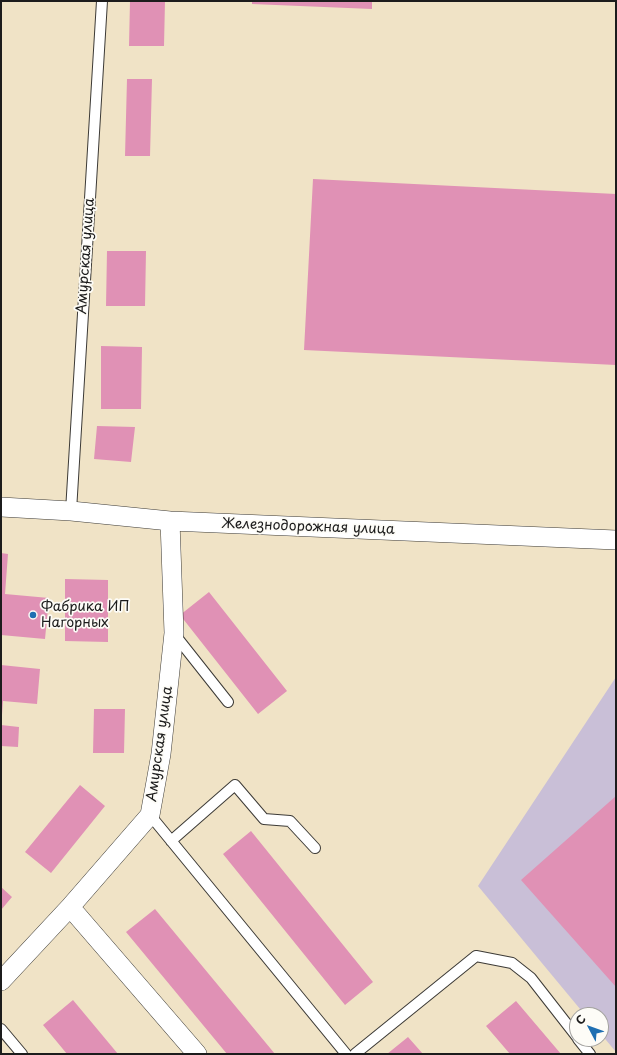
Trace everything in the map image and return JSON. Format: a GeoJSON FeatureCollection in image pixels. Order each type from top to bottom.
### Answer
{"type":"FeatureCollection","features":[{"type":"Feature","properties":{"kind":"street","name":"Железнодорожная улица"},"geometry":{"type":"LineString","coordinates":[[1,507],[71,511],[170,521],[616,540]]}},
{"type":"Feature","properties":{"kind":"street","name":"Амурская улица"},"geometry":{"type":"LineString","coordinates":[[1,981],[70,907],[150,815],[160,754],[174,633],[170,521]]}},
{"type":"Feature","properties":{"kind":"street"},"geometry":{"type":"LineString","coordinates":[[70,907],[197,1054]]}},
{"type":"Feature","properties":{"kind":"lane","name":"Амурская улица"},"geometry":{"type":"LineString","coordinates":[[71,511],[102,1]]}},
{"type":"Feature","properties":{"kind":"lane"},"geometry":{"type":"LineString","coordinates":[[174,633],[228,702]]}},
{"type":"Feature","properties":{"kind":"lane"},"geometry":{"type":"LineString","coordinates":[[171,841],[234,785],[264,819],[290,820],[315,848]]}},
{"type":"Feature","properties":{"kind":"lane"},"geometry":{"type":"LineString","coordinates":[[150,815],[346,1054]]}},
{"type":"Feature","properties":{"kind":"lane"},"geometry":{"type":"LineString","coordinates":[[354,1054],[476,956],[512,963],[531,978],[569,1027]]}},
{"type":"Feature","properties":{"kind":"lane"},"geometry":{"type":"LineString","coordinates":[[1,1029],[22,1054]]}},
{"type":"Feature","properties":{"kind":"shaded area"},"geometry":{"type":"Polygon","coordinates":[[[616,677],[616,1052],[609,1044],[609,1007],[578,1007],[478,886],[616,677]]]}},
{"type":"Feature","properties":{"kind":"building"},"geometry":{"type":"Polygon","coordinates":[[[130,1],[165,1],[164,46],[129,46],[130,1]]]}},
{"type":"Feature","properties":{"kind":"building"},"geometry":{"type":"Polygon","coordinates":[[[252,1],[372,1],[372,9],[252,4],[252,1]]]}},
{"type":"Feature","properties":{"kind":"building"},"geometry":{"type":"Polygon","coordinates":[[[127,79],[152,79],[150,156],[125,156],[127,79]]]}},
{"type":"Feature","properties":{"kind":"building"},"geometry":{"type":"Polygon","coordinates":[[[313,179],[616,194],[616,365],[304,350],[313,179]]]}},
{"type":"Feature","properties":{"kind":"building"},"geometry":{"type":"Polygon","coordinates":[[[107,251],[146,251],[145,306],[106,306],[107,251]]]}},
{"type":"Feature","properties":{"kind":"building"},"geometry":{"type":"Polygon","coordinates":[[[101,346],[142,347],[141,409],[101,409],[101,346]]]}},
{"type":"Feature","properties":{"kind":"building"},"geometry":{"type":"Polygon","coordinates":[[[97,426],[135,427],[131,462],[94,459],[97,426]]]}},
{"type":"Feature","properties":{"kind":"building"},"geometry":{"type":"Polygon","coordinates":[[[1,553],[8,554],[5,594],[49,598],[45,639],[1,635],[1,553]]]}},
{"type":"Feature","properties":{"kind":"building"},"geometry":{"type":"Polygon","coordinates":[[[65,579],[108,580],[108,642],[65,641],[65,579]]]}},
{"type":"Feature","properties":{"kind":"building"},"geometry":{"type":"Polygon","coordinates":[[[209,592],[287,691],[258,714],[180,615],[209,592]]]}},
{"type":"Feature","properties":{"kind":"building"},"geometry":{"type":"Polygon","coordinates":[[[1,665],[40,669],[37,704],[3,701],[1,715],[1,665]]]}},
{"type":"Feature","properties":{"kind":"building"},"geometry":{"type":"Polygon","coordinates":[[[94,709],[125,709],[124,753],[93,753],[94,709]]]}},
{"type":"Feature","properties":{"kind":"building"},"geometry":{"type":"Polygon","coordinates":[[[1,725],[19,727],[18,747],[1,746],[1,725]]]}},
{"type":"Feature","properties":{"kind":"building"},"geometry":{"type":"Polygon","coordinates":[[[80,785],[105,806],[51,873],[25,852],[80,785]]]}},
{"type":"Feature","properties":{"kind":"building"},"geometry":{"type":"Polygon","coordinates":[[[616,796],[616,987],[521,880],[616,796]]]}},
{"type":"Feature","properties":{"kind":"building"},"geometry":{"type":"Polygon","coordinates":[[[251,831],[373,982],[345,1005],[223,854],[251,831]]]}},
{"type":"Feature","properties":{"kind":"building"},"geometry":{"type":"Polygon","coordinates":[[[1,887],[12,897],[1,910],[1,887]]]}},
{"type":"Feature","properties":{"kind":"building"},"geometry":{"type":"Polygon","coordinates":[[[155,909],[275,1054],[227,1054],[126,932],[155,909]]]}},
{"type":"Feature","properties":{"kind":"building"},"geometry":{"type":"Polygon","coordinates":[[[73,1000],[118,1054],[67,1054],[43,1025],[73,1000]]]}},
{"type":"Feature","properties":{"kind":"building"},"geometry":{"type":"Polygon","coordinates":[[[516,1001],[561,1054],[510,1054],[486,1026],[516,1001]]]}},
{"type":"Feature","properties":{"kind":"building"},"geometry":{"type":"Polygon","coordinates":[[[408,1037],[423,1054],[387,1054],[408,1037]]]}},
{"type":"Feature","properties":{"kind":"place","name":"Фабрика ИП Нагорных"},"geometry":{"type":"Point","coordinates":[33,615]}}]}
